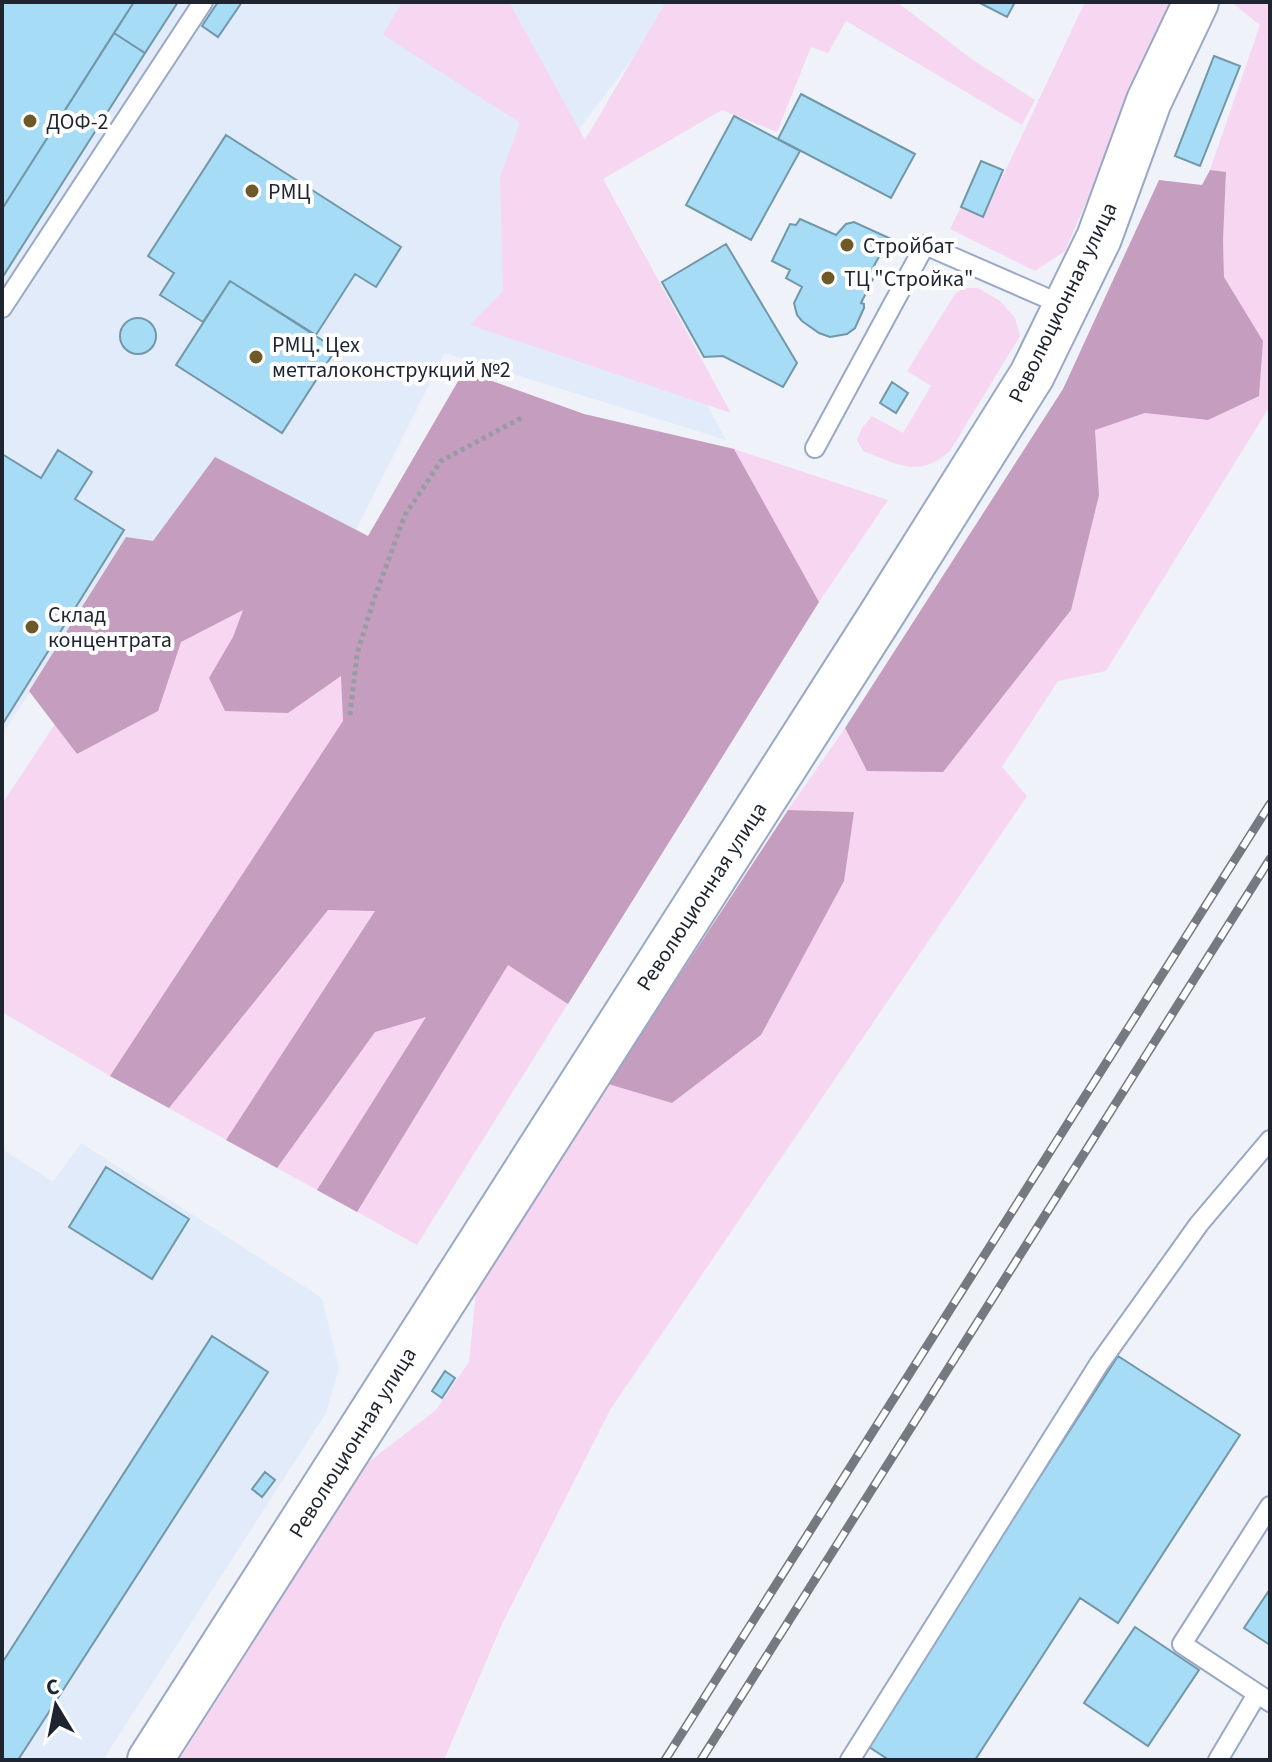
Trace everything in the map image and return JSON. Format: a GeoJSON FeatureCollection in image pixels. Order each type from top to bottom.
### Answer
{"type":"FeatureCollection","features":[{"type":"Feature","properties":{"kind":"street","name":"Революционная улица"},"geometry":{"type":"LineString","coordinates":[[150,1760],[1032,375],[1099,238],[1149,101],[1196,2]]}},
{"type":"Feature","properties":{"kind":"lane"},"geometry":{"type":"LineString","coordinates":[[2,308],[203,2]]}},
{"type":"Feature","properties":{"kind":"lane"},"geometry":{"type":"LineString","coordinates":[[815,448],[925,245],[1065,306]]}},
{"type":"Feature","properties":{"kind":"lane"},"geometry":{"type":"LineString","coordinates":[[850,1760],[1099,1364],[1199,1224],[1270,1140]]}},
{"type":"Feature","properties":{"kind":"lane"},"geometry":{"type":"LineString","coordinates":[[1218,1760],[1264,1698],[1182,1644],[1270,1506]]}},
{"type":"Feature","properties":{"kind":"path"},"geometry":{"type":"LineString","coordinates":[[350,715],[357,654],[405,515],[441,461],[521,418]]}},
{"type":"Feature","properties":{"kind":"shaded area"},"geometry":{"type":"Polygon","coordinates":[[[2,2],[675,2],[567,145],[726,440],[445,353],[354,534],[151,557],[130,543],[2,734],[2,2]]]}},
{"type":"Feature","properties":{"kind":"shaded area"},"geometry":{"type":"Polygon","coordinates":[[[402,2],[509,2],[585,140],[666,2],[897,2],[973,60],[1035,100],[1022,125],[846,21],[828,53],[811,47],[777,132],[722,110],[603,179],[731,413],[470,325],[503,291],[500,177],[520,123],[383,35],[402,2]]]}},
{"type":"Feature","properties":{"kind":"shaded area"},"geometry":{"type":"Polygon","coordinates":[[[1085,2],[1172,2],[1065,251],[1035,271],[950,229],[961,207],[984,216],[1085,2]]]}},
{"type":"Feature","properties":{"kind":"shaded area"},"geometry":{"type":"Polygon","coordinates":[[[1231,2],[1270,3],[1270,406],[1106,671],[1058,681],[1002,767],[1027,796],[610,1410],[502,1624],[444,1760],[179,1760],[366,1464],[436,1410],[469,1362],[477,1282],[608,1084],[672,1103],[761,1035],[784,990],[854,812],[788,810],[845,728],[867,771],[1099,495],[1094,430],[1145,413],[1208,420],[1263,341],[1224,277],[1226,173],[1210,170],[1260,25],[1231,2]]]}},
{"type":"Feature","properties":{"kind":"shaded area"},"geometry":{"type":"Polygon","coordinates":[[[1210,170],[1226,172],[1224,277],[1263,341],[1259,396],[1208,420],[1145,413],[1095,430],[1099,495],[1071,610],[943,772],[867,771],[845,728],[1063,389],[1159,180],[1202,185],[1210,170]]]}},
{"type":"Feature","properties":{"kind":"shaded area"},"geometry":{"type":"Polygon","coordinates":[[[963,288],[978,288],[1000,301],[1015,318],[1020,336],[950,451],[939,460],[918,467],[897,464],[863,451],[857,440],[872,416],[903,433],[931,386],[907,371],[955,294],[963,288]]]}},
{"type":"Feature","properties":{"kind":"shaded area"},"geometry":{"type":"Polygon","coordinates":[[[464,371],[584,414],[734,449],[888,500],[819,602],[417,1245],[110,1076],[2,1012],[2,804],[180,535],[215,457],[368,536],[464,371]]]}},
{"type":"Feature","properties":{"kind":"shaded area"},"geometry":{"type":"Polygon","coordinates":[[[464,371],[584,414],[734,449],[819,602],[568,1004],[508,965],[357,1212],[317,1190],[426,1017],[375,1032],[277,1168],[226,1140],[375,911],[328,910],[169,1108],[110,1076],[343,721],[341,676],[288,713],[225,711],[209,678],[233,637],[243,610],[181,642],[158,711],[77,754],[29,691],[126,537],[153,541],[215,457],[368,536],[464,371]]]}},
{"type":"Feature","properties":{"kind":"shaded area"},"geometry":{"type":"Polygon","coordinates":[[[788,810],[854,812],[844,881],[761,1035],[672,1103],[608,1084],[788,810]]]}},
{"type":"Feature","properties":{"kind":"shaded area"},"geometry":{"type":"Polygon","coordinates":[[[81,1143],[322,1298],[339,1368],[326,1413],[103,1760],[2,1760],[2,1149],[53,1182],[81,1143]]]}},
{"type":"Feature","properties":{"kind":"building","name":"ДОФ-2"},"geometry":{"type":"Polygon","coordinates":[[[2,2],[134,2],[2,209],[2,2]]]}},
{"type":"Feature","properties":{"kind":"building"},"geometry":{"type":"Polygon","coordinates":[[[134,2],[178,2],[145,53],[114,33],[134,2]]]}},
{"type":"Feature","properties":{"kind":"building"},"geometry":{"type":"Polygon","coordinates":[[[218,2],[242,2],[218,37],[202,26],[218,2]]]}},
{"type":"Feature","properties":{"kind":"building"},"geometry":{"type":"Polygon","coordinates":[[[978,2],[1015,2],[1007,17],[978,2]]]}},
{"type":"Feature","properties":{"kind":"building"},"geometry":{"type":"Polygon","coordinates":[[[114,33],[145,53],[2,278],[2,209],[114,33]]]}},
{"type":"Feature","properties":{"kind":"building"},"geometry":{"type":"Polygon","coordinates":[[[1214,56],[1240,66],[1200,166],[1175,156],[1214,56]]]}},
{"type":"Feature","properties":{"kind":"building"},"geometry":{"type":"Polygon","coordinates":[[[801,94],[915,154],[891,198],[778,139],[801,94]]]}},
{"type":"Feature","properties":{"kind":"building"},"geometry":{"type":"Polygon","coordinates":[[[734,116],[800,151],[751,240],[686,205],[734,116]]]}},
{"type":"Feature","properties":{"kind":"building","name":"РМЦ"},"geometry":{"type":"Polygon","coordinates":[[[226,135],[401,247],[376,287],[355,274],[316,335],[230,281],[203,322],[160,295],[174,273],[148,256],[226,135]]]}},
{"type":"Feature","properties":{"kind":"building"},"geometry":{"type":"Polygon","coordinates":[[[981,161],[1003,170],[983,217],[961,207],[981,161]]]}},
{"type":"Feature","properties":{"kind":"building","name":"ТЦ \"Стройка\""},"geometry":{"type":"Polygon","coordinates":[[[800,219],[836,235],[846,224],[854,222],[889,238],[868,277],[873,279],[861,303],[864,308],[855,328],[847,334],[830,337],[802,321],[794,303],[802,287],[786,278],[790,270],[772,261],[790,224],[796,225],[800,219]]]}},
{"type":"Feature","properties":{"kind":"building"},"geometry":{"type":"Polygon","coordinates":[[[726,244],[797,363],[783,387],[723,356],[704,357],[662,282],[726,244]]]}},
{"type":"Feature","properties":{"kind":"building","name":"РМЦ. Цех метталоконструкций №2"},"geometry":{"type":"Polygon","coordinates":[[[230,281],[336,349],[282,433],[176,365],[230,281]]]}},
{"type":"Feature","properties":{"kind":"building"},"geometry":{"type":"Polygon","coordinates":[[[138,318],[150,324],[156,336],[150,348],[138,354],[126,348],[120,336],[126,324],[138,318]]]}},
{"type":"Feature","properties":{"kind":"building"},"geometry":{"type":"Polygon","coordinates":[[[892,382],[908,393],[896,413],[880,403],[892,382]]]}},
{"type":"Feature","properties":{"kind":"building","name":"Склад концентрата"},"geometry":{"type":"Polygon","coordinates":[[[58,450],[92,472],[75,499],[124,530],[2,725],[2,454],[41,478],[58,450]]]}},
{"type":"Feature","properties":{"kind":"building"},"geometry":{"type":"Polygon","coordinates":[[[106,1167],[189,1219],[152,1279],[69,1227],[106,1167]]]}},
{"type":"Feature","properties":{"kind":"building"},"geometry":{"type":"Polygon","coordinates":[[[212,1336],[268,1372],[18,1760],[2,1760],[2,1663],[212,1336]]]}},
{"type":"Feature","properties":{"kind":"building"},"geometry":{"type":"Polygon","coordinates":[[[1118,1356],[1240,1435],[1118,1623],[1080,1598],[975,1760],[889,1760],[866,1745],[1118,1356]]]}},
{"type":"Feature","properties":{"kind":"building"},"geometry":{"type":"Polygon","coordinates":[[[445,1371],[455,1378],[442,1398],[432,1391],[445,1371]]]}},
{"type":"Feature","properties":{"kind":"building"},"geometry":{"type":"Polygon","coordinates":[[[265,1472],[275,1480],[262,1497],[252,1489],[265,1472]]]}},
{"type":"Feature","properties":{"kind":"building"},"geometry":{"type":"Polygon","coordinates":[[[1270,1589],[1270,1645],[1244,1628],[1270,1589]]]}},
{"type":"Feature","properties":{"kind":"building"},"geometry":{"type":"Polygon","coordinates":[[[1135,1627],[1199,1670],[1148,1746],[1084,1703],[1135,1627]]]}},
{"type":"Feature","properties":{"kind":"railway"},"geometry":{"type":"LineString","coordinates":[[665,1760],[1270,804]]}},
{"type":"Feature","properties":{"kind":"railway"},"geometry":{"type":"LineString","coordinates":[[701,1760],[1270,859]]}},
{"type":"Feature","properties":{"kind":"place","name":"ДОФ-2"},"geometry":{"type":"Point","coordinates":[30,121]}},
{"type":"Feature","properties":{"kind":"place","name":"РМЦ"},"geometry":{"type":"Point","coordinates":[252,191]}},
{"type":"Feature","properties":{"kind":"place","name":"Стройбат"},"geometry":{"type":"Point","coordinates":[847,245]}},
{"type":"Feature","properties":{"kind":"place","name":"ТЦ \"Стройка\""},"geometry":{"type":"Point","coordinates":[828,278]}},
{"type":"Feature","properties":{"kind":"place","name":"РМЦ. Цех метталоконструкций №2"},"geometry":{"type":"Point","coordinates":[256,357]}},
{"type":"Feature","properties":{"kind":"place","name":"Склад концентрата"},"geometry":{"type":"Point","coordinates":[32,627]}}]}
